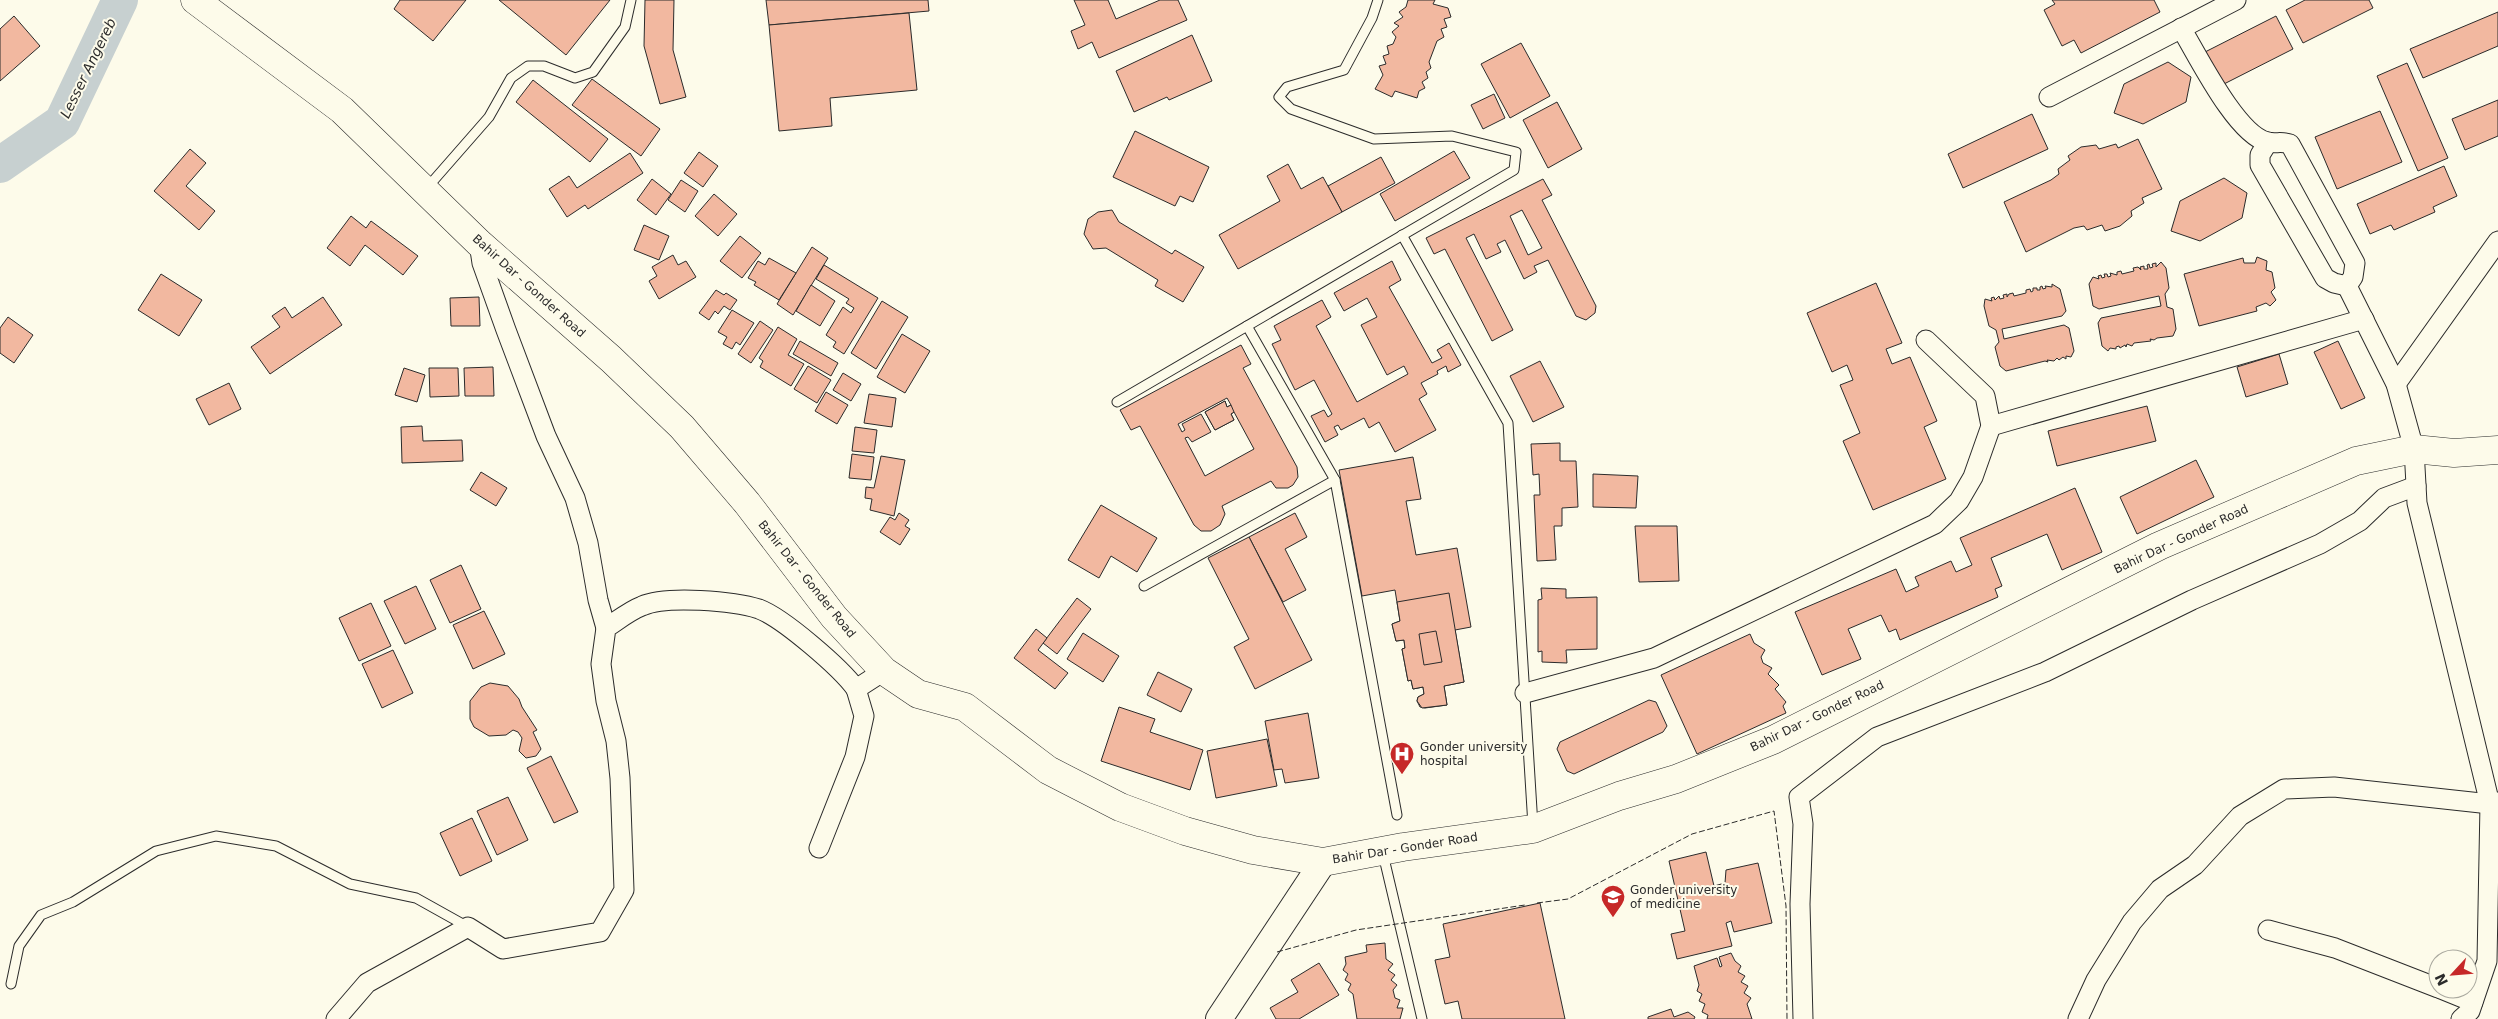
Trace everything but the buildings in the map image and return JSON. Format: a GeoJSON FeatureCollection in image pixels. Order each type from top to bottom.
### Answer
{"type":"FeatureCollection","features":[{"type":"Feature","properties":{"kind":"highway","name":"Bahir Dar - Gonder Road"},"geometry":{"type":"LineString","coordinates":[[195,0],[243,38],[342,110],[426,189],[479,243],[611,359],[682,427],[747,503],[834,616],[884,671],[918,694],[965,707],[1048,770],[1120,808],[1185,831],[1253,850],[1323,862],[1383,852],[1403,846],[1533,828],[1619,796],[1676,779],[1773,740],[2159,546],[2356,461],[2414,449],[2454,453],[2498,450]]}},
{"type":"Feature","properties":{"kind":"street"},"geometry":{"type":"LineString","coordinates":[[2049,98],[2236,0]]}},
{"type":"Feature","properties":{"kind":"street"},"geometry":{"type":"LineString","coordinates":[[2181,28],[2236,117],[2250,131],[2268,142],[2281,141],[2290,144],[2355,263],[2353,277],[2347,286]]}},
{"type":"Feature","properties":{"kind":"street"},"geometry":{"type":"LineString","coordinates":[[2268,142],[2260,155],[2260,165],[2325,278],[2334,284],[2347,286]]}},
{"type":"Feature","properties":{"kind":"street"},"geometry":{"type":"LineString","coordinates":[[2396,384],[2498,241]]}},
{"type":"Feature","properties":{"kind":"street"},"geometry":{"type":"LineString","coordinates":[[336,1019],[367,983],[468,927],[503,949],[600,932],[624,890],[617,751],[606,701],[601,664],[606,628],[598,600],[588,543],[575,498],[546,436],[506,330],[482,263],[479,243]]}},
{"type":"Feature","properties":{"kind":"street"},"geometry":{"type":"LineString","coordinates":[[2347,286],[2396,384],[2414,449],[2417,503],[2494,803],[2493,960],[2470,1011],[2461,1019]]}},
{"type":"Feature","properties":{"kind":"street"},"geometry":{"type":"LineString","coordinates":[[1991,426],[2364,320]]}},
{"type":"Feature","properties":{"kind":"street"},"geometry":{"type":"LineString","coordinates":[[1525,693],[1654,658],[1935,524],[1959,501],[1973,477],[1991,426],[1985,396],[1926,340]]}},
{"type":"Feature","properties":{"kind":"street"},"geometry":{"type":"LineString","coordinates":[[1803,1019],[1800,904],[1803,824],[1799,797],[1877,737],[2045,672],[2192,600],[2320,544],[2360,521],[2384,498],[2416,486]]}},
{"type":"Feature","properties":{"kind":"street"},"geometry":{"type":"LineString","coordinates":[[606,628],[642,605],[673,600],[699,600],[760,610],[795,632],[847,676],[856,689],[864,716],[855,756],[819,848]]}},
{"type":"Feature","properties":{"kind":"street"},"geometry":{"type":"LineString","coordinates":[[856,689],[884,671]]}},
{"type":"Feature","properties":{"kind":"street"},"geometry":{"type":"LineString","coordinates":[[2078,1019],[2096,980],[2132,922],[2160,889],[2195,865],[2240,816],[2284,789],[2334,787],[2494,803]]}},
{"type":"Feature","properties":{"kind":"street"},"geometry":{"type":"LineString","coordinates":[[1219,1019],[1323,862]]}},
{"type":"Feature","properties":{"kind":"street"},"geometry":{"type":"LineString","coordinates":[[2268,930],[2335,948],[2428,984]]}},
{"type":"Feature","properties":{"kind":"street"},"geometry":{"type":"LineString","coordinates":[[2466,999],[2473,1002]]}},
{"type":"Feature","properties":{"kind":"lane"},"geometry":{"type":"LineString","coordinates":[[426,189],[489,116],[511,78],[528,66],[544,66],[575,78],[593,72],[625,27],[631,0]]}},
{"type":"Feature","properties":{"kind":"lane"},"geometry":{"type":"LineString","coordinates":[[1117,402],[1514,170],[1516,152],[1452,136],[1374,139],[1291,109],[1279,98],[1287,87],[1344,70],[1372,18],[1378,0]]}},
{"type":"Feature","properties":{"kind":"lane"},"geometry":{"type":"LineString","coordinates":[[1402,235],[1508,423],[1533,828]]}},
{"type":"Feature","properties":{"kind":"lane"},"geometry":{"type":"LineString","coordinates":[[1248,326],[1335,480],[1397,815]]}},
{"type":"Feature","properties":{"kind":"lane"},"geometry":{"type":"LineString","coordinates":[[1144,586],[1335,480]]}},
{"type":"Feature","properties":{"kind":"lane"},"geometry":{"type":"LineString","coordinates":[[11,984],[20,946],[41,914],[72,902],[156,851],[216,836],[276,846],[350,884],[416,898],[468,927]]}},
{"type":"Feature","properties":{"kind":"lane"},"geometry":{"type":"LineString","coordinates":[[1383,852],[1422,1019]]}},
{"type":"Feature","properties":{"kind":"waterway","name":"Lesser Angereb"},"geometry":{"type":"LineString","coordinates":[[0,165],[62,122],[120,0]]}},
{"type":"Feature","properties":{"kind":"fence"},"geometry":{"type":"LineString","coordinates":[[1537,903],[1568,899],[1692,834],[1774,811],[1786,906],[1787,1019]]}},
{"type":"Feature","properties":{"kind":"fence"},"geometry":{"type":"LineString","coordinates":[[1277,952],[1356,930],[1525,905]]}},
{"type":"Feature","properties":{"kind":"place","name":"Gonder university hospital"},"geometry":{"type":"Point","coordinates":[1402,775]}},
{"type":"Feature","properties":{"kind":"place","name":"Gonder university of medicine"},"geometry":{"type":"Point","coordinates":[1613,918]}}]}
